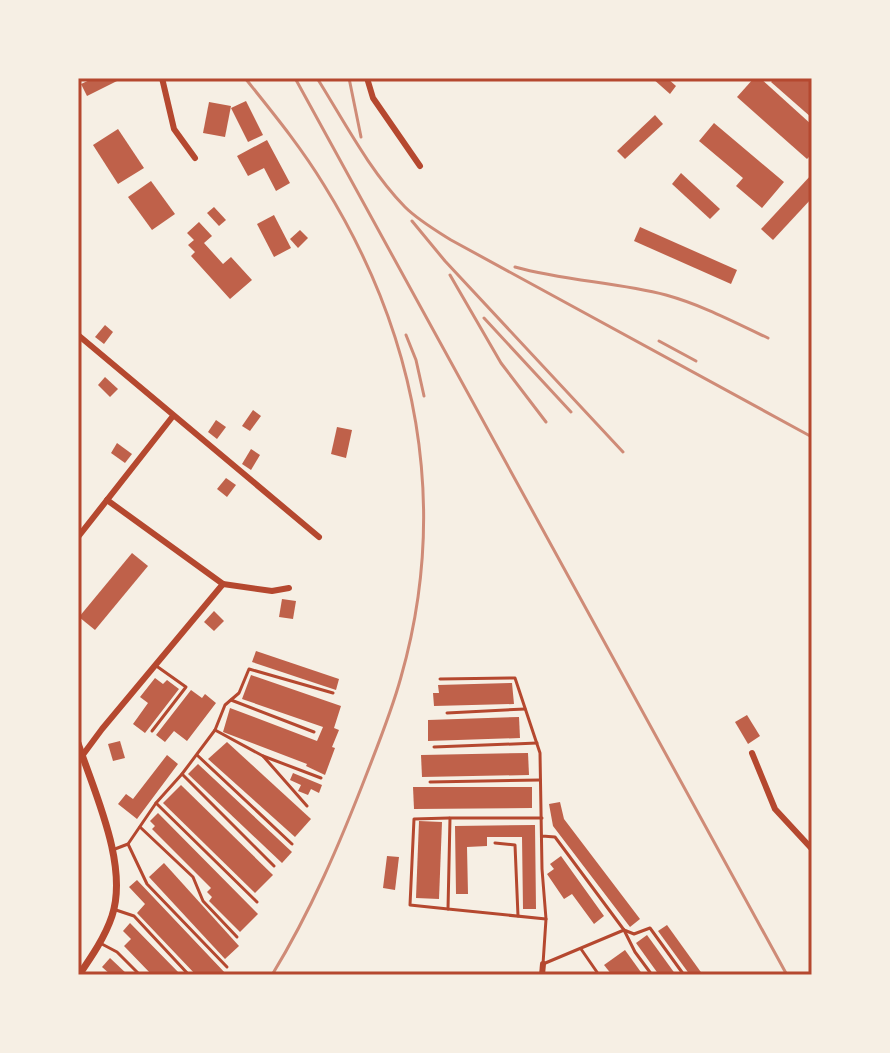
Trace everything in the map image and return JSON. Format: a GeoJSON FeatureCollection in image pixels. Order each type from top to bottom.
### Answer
{"type":"FeatureCollection","features":[{"type":"Feature","properties":{"kind":"street"},"geometry":{"type":"LineString","coordinates":[[162,78],[174,129],[195,158]]}},
{"type":"Feature","properties":{"kind":"street"},"geometry":{"type":"LineString","coordinates":[[367,78],[373,98],[420,166]]}},
{"type":"Feature","properties":{"kind":"street"},"geometry":{"type":"LineString","coordinates":[[78,335],[319,537]]}},
{"type":"Feature","properties":{"kind":"street"},"geometry":{"type":"LineString","coordinates":[[78,537],[173,416]]}},
{"type":"Feature","properties":{"kind":"street"},"geometry":{"type":"LineString","coordinates":[[107,500],[223,584],[272,591],[289,588]]}},
{"type":"Feature","properties":{"kind":"street"},"geometry":{"type":"LineString","coordinates":[[82,756],[223,584]]}},
{"type":"Feature","properties":{"kind":"street"},"geometry":{"type":"LineString","coordinates":[[78,743],[112,851],[117,888],[100,943],[79,975]]}},
{"type":"Feature","properties":{"kind":"street"},"geometry":{"type":"LineString","coordinates":[[752,753],[775,809],[812,849]]}},
{"type":"Feature","properties":{"kind":"street"},"geometry":{"type":"LineString","coordinates":[[542,975],[543,964]]}},
{"type":"Feature","properties":{"kind":"lane"},"geometry":{"type":"LineString","coordinates":[[152,731],[186,687],[155,665]]}},
{"type":"Feature","properties":{"kind":"lane"},"geometry":{"type":"LineString","coordinates":[[112,851],[128,844],[156,803],[197,755],[215,730],[225,705],[239,693],[249,669],[333,693]]}},
{"type":"Feature","properties":{"kind":"lane"},"geometry":{"type":"LineString","coordinates":[[440,679],[515,678],[540,753],[546,919],[543,964],[624,930],[634,934],[650,928],[684,975]]}},
{"type":"Feature","properties":{"kind":"lane"},"geometry":{"type":"LineString","coordinates":[[231,700],[314,732]]}},
{"type":"Feature","properties":{"kind":"lane"},"geometry":{"type":"LineString","coordinates":[[447,713],[525,709]]}},
{"type":"Feature","properties":{"kind":"lane"},"geometry":{"type":"LineString","coordinates":[[215,730],[263,756],[321,778]]}},
{"type":"Feature","properties":{"kind":"lane"},"geometry":{"type":"LineString","coordinates":[[434,747],[537,743]]}},
{"type":"Feature","properties":{"kind":"lane"},"geometry":{"type":"LineString","coordinates":[[197,755],[292,844]]}},
{"type":"Feature","properties":{"kind":"lane"},"geometry":{"type":"LineString","coordinates":[[263,756],[307,806]]}},
{"type":"Feature","properties":{"kind":"lane"},"geometry":{"type":"LineString","coordinates":[[182,774],[274,866]]}},
{"type":"Feature","properties":{"kind":"lane"},"geometry":{"type":"LineString","coordinates":[[430,782],[540,780]]}},
{"type":"Feature","properties":{"kind":"lane"},"geometry":{"type":"LineString","coordinates":[[156,803],[257,902]]}},
{"type":"Feature","properties":{"kind":"lane"},"geometry":{"type":"LineString","coordinates":[[448,909],[450,818]]}},
{"type":"Feature","properties":{"kind":"lane"},"geometry":{"type":"LineString","coordinates":[[542,818],[414,819],[410,905],[546,919]]}},
{"type":"Feature","properties":{"kind":"lane"},"geometry":{"type":"LineString","coordinates":[[140,827],[193,877],[203,901],[237,937]]}},
{"type":"Feature","properties":{"kind":"lane"},"geometry":{"type":"LineString","coordinates":[[542,836],[555,837],[624,930],[652,975]]}},
{"type":"Feature","properties":{"kind":"lane"},"geometry":{"type":"LineString","coordinates":[[495,843],[515,845],[518,916]]}},
{"type":"Feature","properties":{"kind":"lane"},"geometry":{"type":"LineString","coordinates":[[128,844],[147,884],[227,967]]}},
{"type":"Feature","properties":{"kind":"lane"},"geometry":{"type":"LineString","coordinates":[[113,909],[134,916],[189,975]]}},
{"type":"Feature","properties":{"kind":"lane"},"geometry":{"type":"LineString","coordinates":[[100,943],[117,952],[140,975]]}},
{"type":"Feature","properties":{"kind":"lane"},"geometry":{"type":"LineString","coordinates":[[581,949],[599,975]]}},
{"type":"Feature","properties":{"kind":"building"},"geometry":{"type":"Polygon","coordinates":[[[94,78],[123,78],[87,96],[81,84],[94,78]]]}},
{"type":"Feature","properties":{"kind":"building"},"geometry":{"type":"Polygon","coordinates":[[[652,78],[667,78],[676,86],[670,94],[652,78]]]}},
{"type":"Feature","properties":{"kind":"building"},"geometry":{"type":"Polygon","coordinates":[[[754,78],[760,78],[812,125],[812,154],[807,159],[737,97],[754,78]]]}},
{"type":"Feature","properties":{"kind":"building"},"geometry":{"type":"Polygon","coordinates":[[[775,78],[812,78],[812,118],[771,82],[775,78]]]}},
{"type":"Feature","properties":{"kind":"building"},"geometry":{"type":"Polygon","coordinates":[[[246,101],[263,135],[248,142],[231,108],[246,101]]]}},
{"type":"Feature","properties":{"kind":"building"},"geometry":{"type":"Polygon","coordinates":[[[209,102],[231,106],[225,137],[203,133],[209,102]]]}},
{"type":"Feature","properties":{"kind":"building"},"geometry":{"type":"Polygon","coordinates":[[[655,115],[663,124],[625,159],[617,151],[655,115]]]}},
{"type":"Feature","properties":{"kind":"building"},"geometry":{"type":"Polygon","coordinates":[[[714,123],[784,182],[762,208],[736,186],[743,178],[699,141],[714,123]]]}},
{"type":"Feature","properties":{"kind":"building"},"geometry":{"type":"Polygon","coordinates":[[[118,129],[144,168],[118,184],[93,145],[118,129]]]}},
{"type":"Feature","properties":{"kind":"building"},"geometry":{"type":"Polygon","coordinates":[[[267,140],[290,183],[276,191],[264,168],[248,176],[237,156],[267,140]]]}},
{"type":"Feature","properties":{"kind":"building"},"geometry":{"type":"Polygon","coordinates":[[[681,173],[720,209],[710,219],[672,184],[681,173]]]}},
{"type":"Feature","properties":{"kind":"building"},"geometry":{"type":"Polygon","coordinates":[[[812,174],[812,198],[773,240],[761,229],[812,174]]]}},
{"type":"Feature","properties":{"kind":"building"},"geometry":{"type":"Polygon","coordinates":[[[151,181],[175,214],[152,230],[128,197],[151,181]]]}},
{"type":"Feature","properties":{"kind":"building"},"geometry":{"type":"Polygon","coordinates":[[[214,207],[226,220],[219,226],[207,213],[214,207]]]}},
{"type":"Feature","properties":{"kind":"building"},"geometry":{"type":"Polygon","coordinates":[[[274,215],[291,248],[274,257],[257,224],[274,215]]]}},
{"type":"Feature","properties":{"kind":"building"},"geometry":{"type":"Polygon","coordinates":[[[199,222],[212,236],[204,243],[223,264],[231,257],[252,280],[230,299],[191,256],[195,252],[188,245],[194,240],[187,233],[199,222]]]}},
{"type":"Feature","properties":{"kind":"building"},"geometry":{"type":"Polygon","coordinates":[[[640,227],[737,270],[731,284],[634,241],[640,227]]]}},
{"type":"Feature","properties":{"kind":"building"},"geometry":{"type":"Polygon","coordinates":[[[300,230],[308,238],[298,248],[290,239],[300,230]]]}},
{"type":"Feature","properties":{"kind":"building"},"geometry":{"type":"Polygon","coordinates":[[[105,325],[113,332],[104,344],[95,337],[105,325]]]}},
{"type":"Feature","properties":{"kind":"building"},"geometry":{"type":"Polygon","coordinates":[[[105,377],[118,389],[110,397],[98,385],[105,377]]]}},
{"type":"Feature","properties":{"kind":"building"},"geometry":{"type":"Polygon","coordinates":[[[253,410],[261,416],[250,431],[242,426],[253,410]]]}},
{"type":"Feature","properties":{"kind":"building"},"geometry":{"type":"Polygon","coordinates":[[[216,420],[226,427],[217,439],[208,432],[216,420]]]}},
{"type":"Feature","properties":{"kind":"building"},"geometry":{"type":"Polygon","coordinates":[[[337,427],[352,430],[346,458],[331,454],[337,427]]]}},
{"type":"Feature","properties":{"kind":"building"},"geometry":{"type":"Polygon","coordinates":[[[117,443],[132,454],[125,463],[111,453],[117,443]]]}},
{"type":"Feature","properties":{"kind":"building"},"geometry":{"type":"Polygon","coordinates":[[[251,449],[260,455],[251,470],[242,464],[251,449]]]}},
{"type":"Feature","properties":{"kind":"building"},"geometry":{"type":"Polygon","coordinates":[[[226,478],[236,485],[227,497],[217,489],[226,478]]]}},
{"type":"Feature","properties":{"kind":"building"},"geometry":{"type":"Polygon","coordinates":[[[132,553],[148,566],[95,630],[79,617],[132,553]]]}},
{"type":"Feature","properties":{"kind":"building"},"geometry":{"type":"Polygon","coordinates":[[[282,599],[296,601],[293,619],[279,617],[282,599]]]}},
{"type":"Feature","properties":{"kind":"building"},"geometry":{"type":"Polygon","coordinates":[[[214,611],[224,621],[214,631],[204,622],[214,611]]]}},
{"type":"Feature","properties":{"kind":"building"},"geometry":{"type":"Polygon","coordinates":[[[256,651],[339,679],[336,690],[252,662],[256,651]]]}},
{"type":"Feature","properties":{"kind":"building"},"geometry":{"type":"Polygon","coordinates":[[[251,675],[341,706],[334,728],[339,730],[332,747],[335,748],[325,775],[307,764],[223,732],[230,708],[317,741],[323,727],[242,699],[251,675]]]}},
{"type":"Feature","properties":{"kind":"building"},"geometry":{"type":"Polygon","coordinates":[[[155,678],[163,684],[167,680],[179,689],[145,733],[133,724],[148,703],[140,697],[155,678]]]}},
{"type":"Feature","properties":{"kind":"building"},"geometry":{"type":"Polygon","coordinates":[[[512,683],[514,704],[434,706],[433,693],[439,693],[438,685],[512,683]]]}},
{"type":"Feature","properties":{"kind":"building"},"geometry":{"type":"Polygon","coordinates":[[[191,690],[202,698],[205,694],[216,703],[187,741],[174,731],[165,742],[156,735],[191,690]]]}},
{"type":"Feature","properties":{"kind":"building"},"geometry":{"type":"Polygon","coordinates":[[[747,715],[760,736],[748,744],[735,722],[747,715]]]}},
{"type":"Feature","properties":{"kind":"building"},"geometry":{"type":"Polygon","coordinates":[[[519,717],[520,738],[428,741],[428,720],[519,717]]]}},
{"type":"Feature","properties":{"kind":"building"},"geometry":{"type":"Polygon","coordinates":[[[120,741],[125,758],[113,761],[108,744],[120,741]]]}},
{"type":"Feature","properties":{"kind":"building"},"geometry":{"type":"Polygon","coordinates":[[[227,742],[311,819],[295,837],[208,759],[227,742]]]}},
{"type":"Feature","properties":{"kind":"building"},"geometry":{"type":"Polygon","coordinates":[[[528,753],[529,775],[422,777],[421,755],[528,753]]]}},
{"type":"Feature","properties":{"kind":"building"},"geometry":{"type":"Polygon","coordinates":[[[167,755],[178,764],[137,819],[118,804],[126,794],[133,799],[167,755]]]}},
{"type":"Feature","properties":{"kind":"building"},"geometry":{"type":"Polygon","coordinates":[[[198,764],[292,852],[282,863],[188,774],[198,764]]]}},
{"type":"Feature","properties":{"kind":"building"},"geometry":{"type":"Polygon","coordinates":[[[293,773],[322,785],[319,793],[311,789],[308,795],[298,791],[301,785],[290,780],[293,773]]]}},
{"type":"Feature","properties":{"kind":"building"},"geometry":{"type":"Polygon","coordinates":[[[181,785],[273,875],[255,893],[163,803],[181,785]]]}},
{"type":"Feature","properties":{"kind":"building"},"geometry":{"type":"Polygon","coordinates":[[[413,787],[532,787],[532,808],[414,809],[413,787]]]}},
{"type":"Feature","properties":{"kind":"building"},"geometry":{"type":"Polygon","coordinates":[[[560,802],[564,819],[640,919],[630,927],[553,826],[549,804],[560,802]]]}},
{"type":"Feature","properties":{"kind":"building"},"geometry":{"type":"Polygon","coordinates":[[[158,813],[258,914],[240,932],[209,901],[212,897],[207,892],[211,888],[152,829],[155,826],[150,821],[158,813]]]}},
{"type":"Feature","properties":{"kind":"building"},"geometry":{"type":"Polygon","coordinates":[[[419,821],[442,822],[439,899],[416,898],[419,821]]]}},
{"type":"Feature","properties":{"kind":"building"},"geometry":{"type":"Polygon","coordinates":[[[535,825],[536,909],[523,909],[522,837],[487,837],[487,846],[467,847],[468,894],[456,894],[455,826],[535,825]]]}},
{"type":"Feature","properties":{"kind":"building"},"geometry":{"type":"Polygon","coordinates":[[[387,856],[399,857],[395,890],[383,888],[387,856]]]}},
{"type":"Feature","properties":{"kind":"building"},"geometry":{"type":"Polygon","coordinates":[[[561,856],[604,916],[594,924],[572,894],[564,899],[547,874],[554,869],[550,864],[561,856]]]}},
{"type":"Feature","properties":{"kind":"building"},"geometry":{"type":"Polygon","coordinates":[[[164,863],[239,946],[225,959],[149,877],[164,863]]]}},
{"type":"Feature","properties":{"kind":"building"},"geometry":{"type":"Polygon","coordinates":[[[137,880],[227,975],[196,975],[137,913],[145,904],[129,887],[137,880]]]}},
{"type":"Feature","properties":{"kind":"building"},"geometry":{"type":"Polygon","coordinates":[[[130,923],[181,975],[152,975],[124,946],[131,939],[123,931],[130,923]]]}},
{"type":"Feature","properties":{"kind":"building"},"geometry":{"type":"Polygon","coordinates":[[[667,925],[703,975],[690,975],[658,931],[667,925]]]}},
{"type":"Feature","properties":{"kind":"building"},"geometry":{"type":"Polygon","coordinates":[[[647,935],[676,975],[659,975],[636,943],[647,935]]]}},
{"type":"Feature","properties":{"kind":"building"},"geometry":{"type":"Polygon","coordinates":[[[625,950],[643,975],[612,975],[604,965],[625,950]]]}},
{"type":"Feature","properties":{"kind":"building"},"geometry":{"type":"Polygon","coordinates":[[[110,958],[128,975],[111,975],[102,967],[110,958]]]}},
{"type":"Feature","properties":{"kind":"railway"},"geometry":{"type":"LineString","coordinates":[[245,78],[324,185],[356,242],[382,301],[402,361],[416,423],[423,485],[423,549],[416,613],[401,677],[376,750],[335,851],[300,926],[272,975]]}},
{"type":"Feature","properties":{"kind":"railway"},"geometry":{"type":"LineString","coordinates":[[295,78],[787,975]]}},
{"type":"Feature","properties":{"kind":"railway"},"geometry":{"type":"LineString","coordinates":[[317,78],[380,177],[421,221],[812,437]]}},
{"type":"Feature","properties":{"kind":"railway"},"geometry":{"type":"LineString","coordinates":[[349,78],[361,137]]}},
{"type":"Feature","properties":{"kind":"railway"},"geometry":{"type":"LineString","coordinates":[[412,221],[445,261],[623,452]]}},
{"type":"Feature","properties":{"kind":"railway"},"geometry":{"type":"LineString","coordinates":[[515,267],[666,295],[768,338]]}},
{"type":"Feature","properties":{"kind":"railway"},"geometry":{"type":"LineString","coordinates":[[450,275],[501,363],[546,422]]}},
{"type":"Feature","properties":{"kind":"railway"},"geometry":{"type":"LineString","coordinates":[[484,318],[571,412]]}},
{"type":"Feature","properties":{"kind":"railway"},"geometry":{"type":"LineString","coordinates":[[406,335],[416,360],[424,396]]}},
{"type":"Feature","properties":{"kind":"railway"},"geometry":{"type":"LineString","coordinates":[[659,341],[696,361]]}}]}
